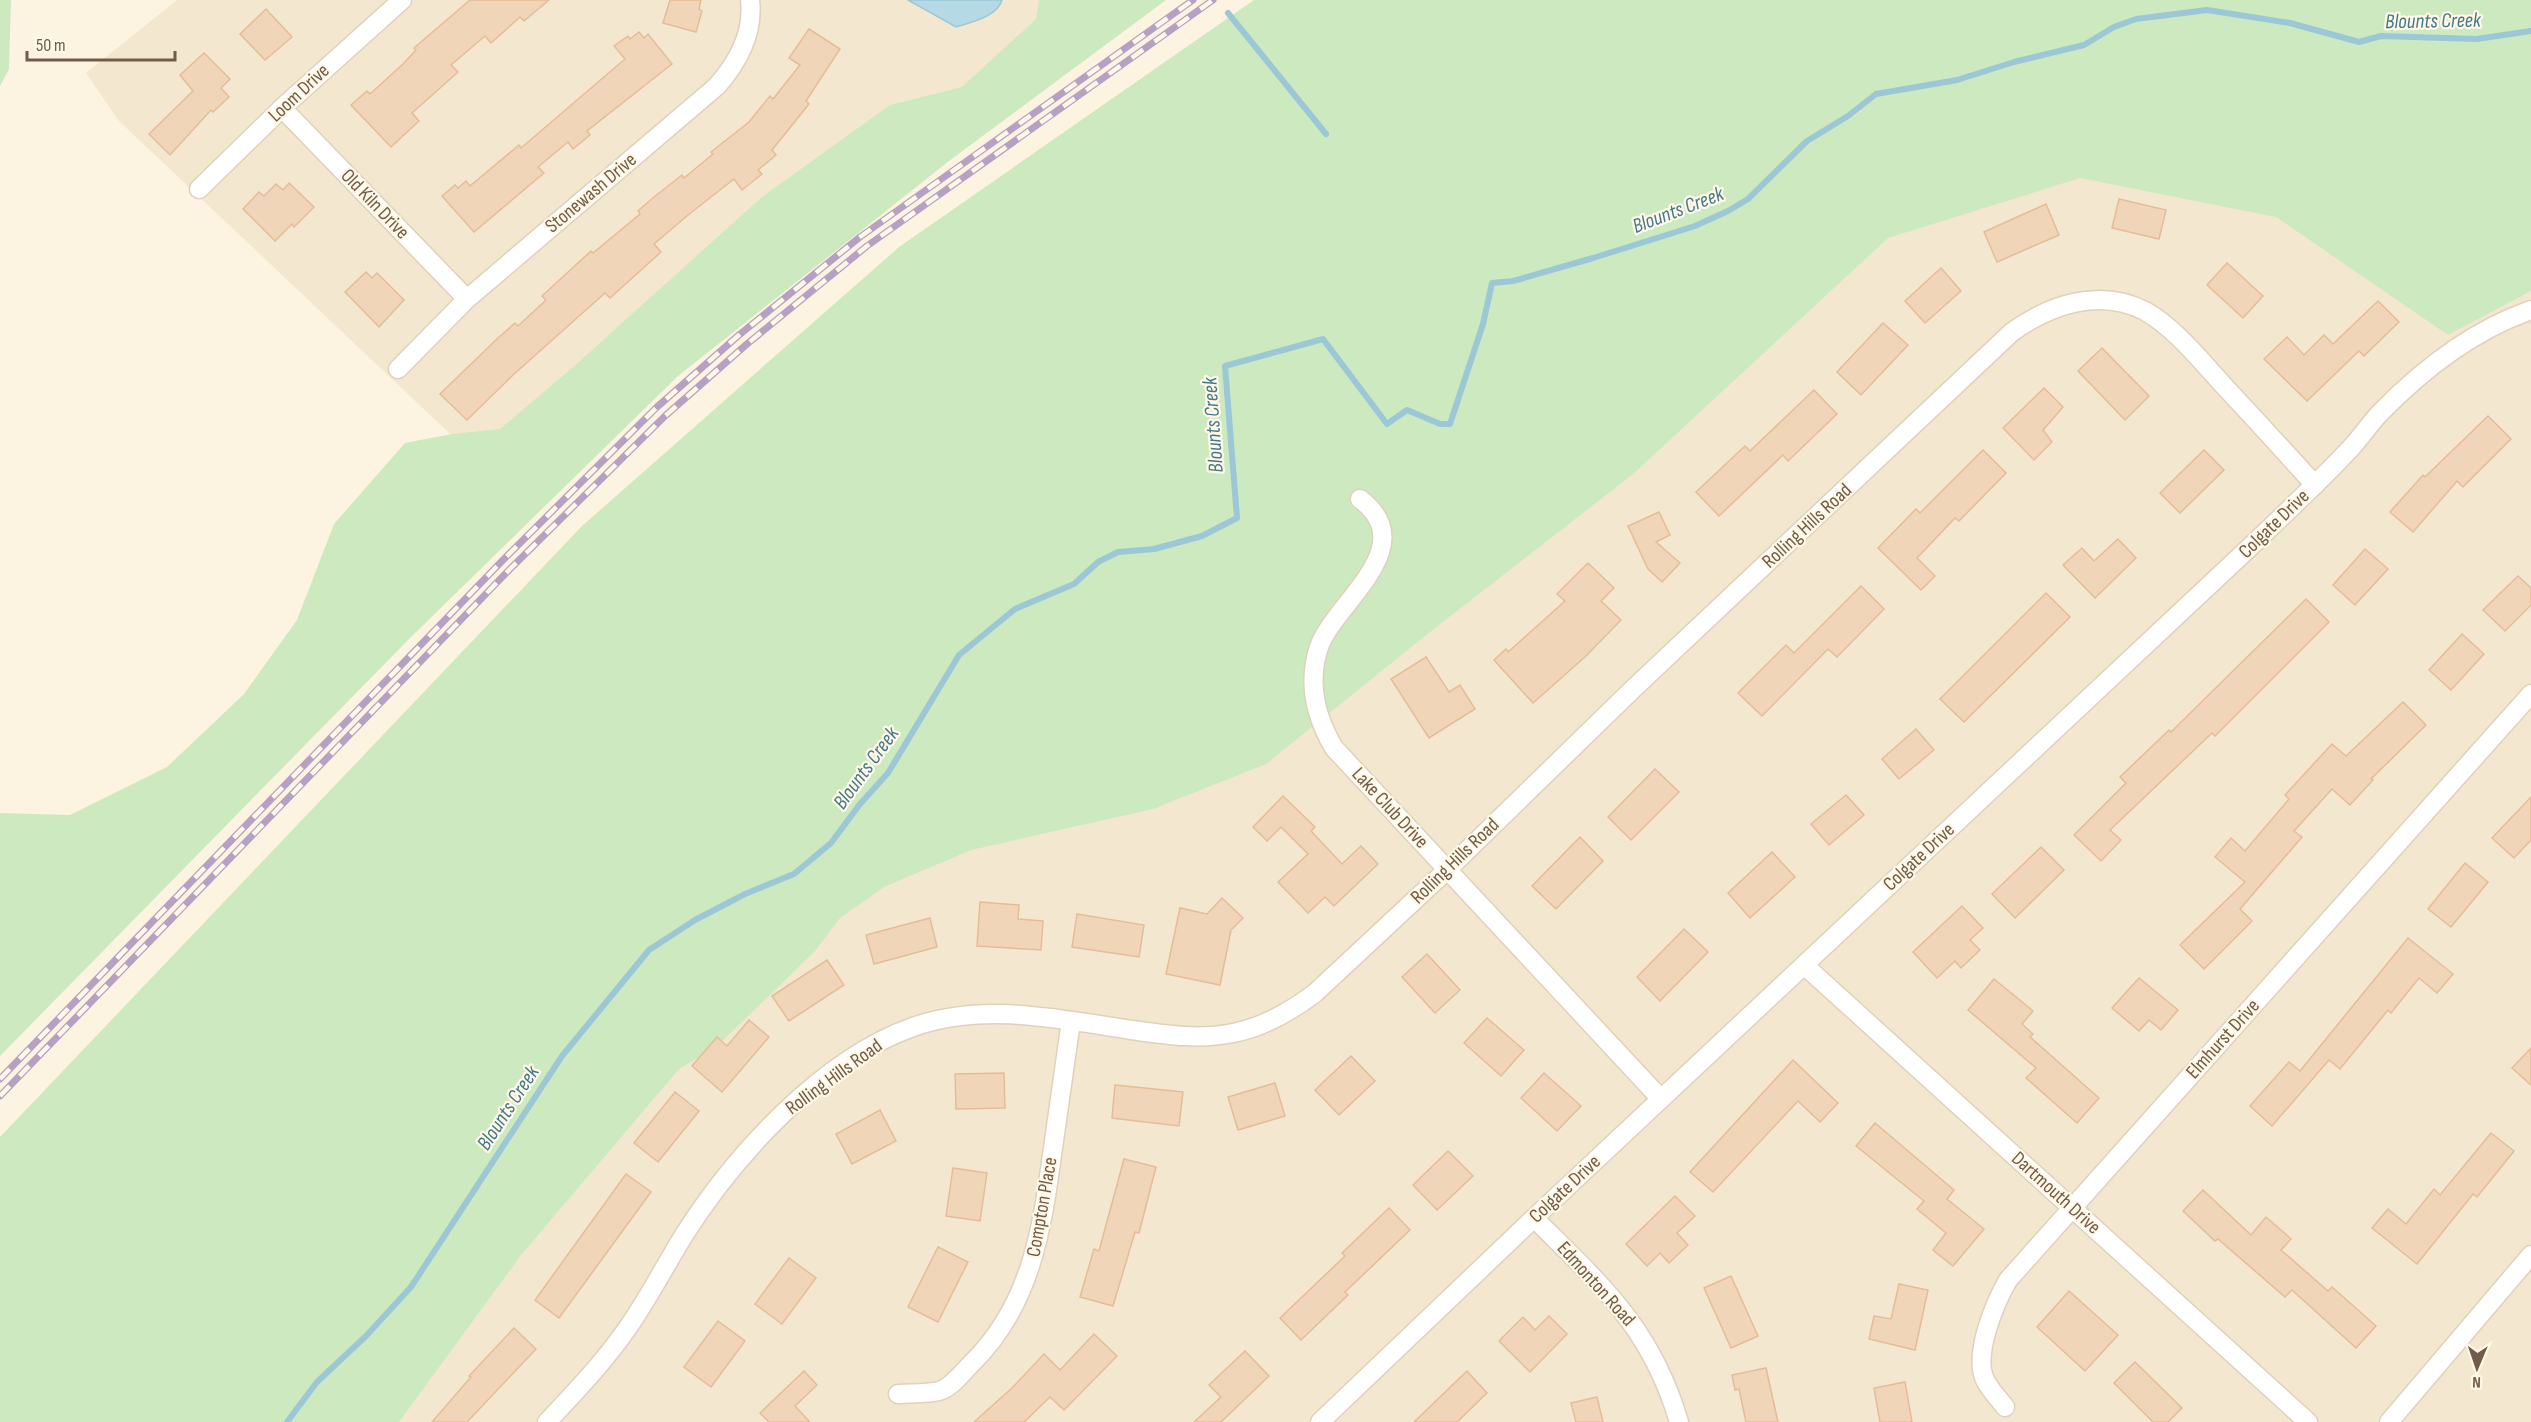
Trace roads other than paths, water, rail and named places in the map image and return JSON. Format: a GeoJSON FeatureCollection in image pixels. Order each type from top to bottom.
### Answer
{"type":"FeatureCollection","features":[{"type":"Feature","properties":{"kind":"street","name":"Loom Drive"},"geometry":{"type":"LineString","coordinates":[[199,189],[282,108],[402,0]]}},
{"type":"Feature","properties":{"kind":"street","name":"Stonewash Drive"},"geometry":{"type":"LineString","coordinates":[[398,369],[467,299],[717,86],[731,70],[744,43],[749,26],[750,0]]}},
{"type":"Feature","properties":{"kind":"street","name":"Old Kiln Drive"},"geometry":{"type":"LineString","coordinates":[[282,108],[467,299]]}},
{"type":"Feature","properties":{"kind":"street","name":"Rolling Hills Road"},"geometry":{"type":"LineString","coordinates":[[547,1422],[592,1374],[628,1328],[713,1191],[745,1153],[779,1117],[813,1088],[853,1058],[884,1039],[913,1027],[975,1014],[1034,1015],[1181,1037],[1208,1037],[1235,1033],[1265,1024],[1293,1010],[1315,993],[1447,870],[1634,688],[2012,332],[2030,318],[2050,309],[2077,302],[2104,300],[2126,303],[2146,312],[2192,351],[2315,485]]}},
{"type":"Feature","properties":{"kind":"street","name":"Colgate Drive"},"geometry":{"type":"LineString","coordinates":[[1320,1422],[1660,1099],[2315,485],[2350,449],[2379,414],[2414,380],[2451,352],[2485,331],[2531,310]]}},
{"type":"Feature","properties":{"kind":"street","name":"Lake Club Drive"},"geometry":{"type":"LineString","coordinates":[[1360,500],[1373,512],[1379,523],[1382,536],[1381,554],[1375,567],[1328,629],[1320,645],[1312,685],[1315,707],[1322,728],[1334,748],[1660,1099]]}},
{"type":"Feature","properties":{"kind":"street","name":"Elmhurst Drive"},"geometry":{"type":"LineString","coordinates":[[2005,1407],[1984,1379],[1983,1356],[1987,1325],[2008,1280],[2531,694]]}},
{"type":"Feature","properties":{"kind":"street","name":"Dartmouth Drive"},"geometry":{"type":"LineString","coordinates":[[1804,964],[2308,1422]]}},
{"type":"Feature","properties":{"kind":"street","name":"Compton Place"},"geometry":{"type":"LineString","coordinates":[[898,1394],[941,1391],[952,1383],[989,1344],[1020,1294],[1032,1265],[1041,1230],[1071,1021]]}},
{"type":"Feature","properties":{"kind":"street","name":"Edmonton Road"},"geometry":{"type":"LineString","coordinates":[[1534,1218],[1606,1290],[1632,1322],[1656,1360],[1679,1422]]}},
{"type":"Feature","properties":{"kind":"street"},"geometry":{"type":"LineString","coordinates":[[2390,1422],[2531,1255]]}},
{"type":"Feature","properties":{"kind":"water"},"geometry":{"type":"Polygon","coordinates":[[[908,0],[1002,0],[995,11],[989,15],[956,27],[908,0]]]}},
{"type":"Feature","properties":{"kind":"waterway","name":"Blounts Creek"},"geometry":{"type":"LineString","coordinates":[[287,1422],[317,1382],[366,1336],[411,1287],[562,1056],[649,950],[695,920],[745,894],[794,874],[831,843],[860,804],[888,773],[959,655],[1015,609],[1074,584],[1098,562],[1118,552],[1154,549],[1202,536],[1237,518],[1225,366],[1323,339],[1387,424],[1407,410],[1440,424],[1450,424],[1483,324],[1492,283],[1513,281],[1593,258],[1695,226],[1728,211],[1748,199],[1807,141],[1848,116],[1876,94],[1957,80],[2014,62],[2084,45],[2114,27],[2136,19],[2207,10],[2290,23],[2359,42],[2381,36],[2477,39],[2531,31]]}},
{"type":"Feature","properties":{"kind":"waterway"},"geometry":{"type":"LineString","coordinates":[[1228,13],[1326,134]]}},
{"type":"Feature","properties":{"kind":"railway"},"geometry":{"type":"LineString","coordinates":[[0,1079],[503,560],[657,407],[739,335],[860,237],[1193,0]]}},
{"type":"Feature","properties":{"kind":"railway"},"geometry":{"type":"LineString","coordinates":[[0,1096],[511,568],[665,416],[747,344],[867,246],[1213,0]]}}]}
